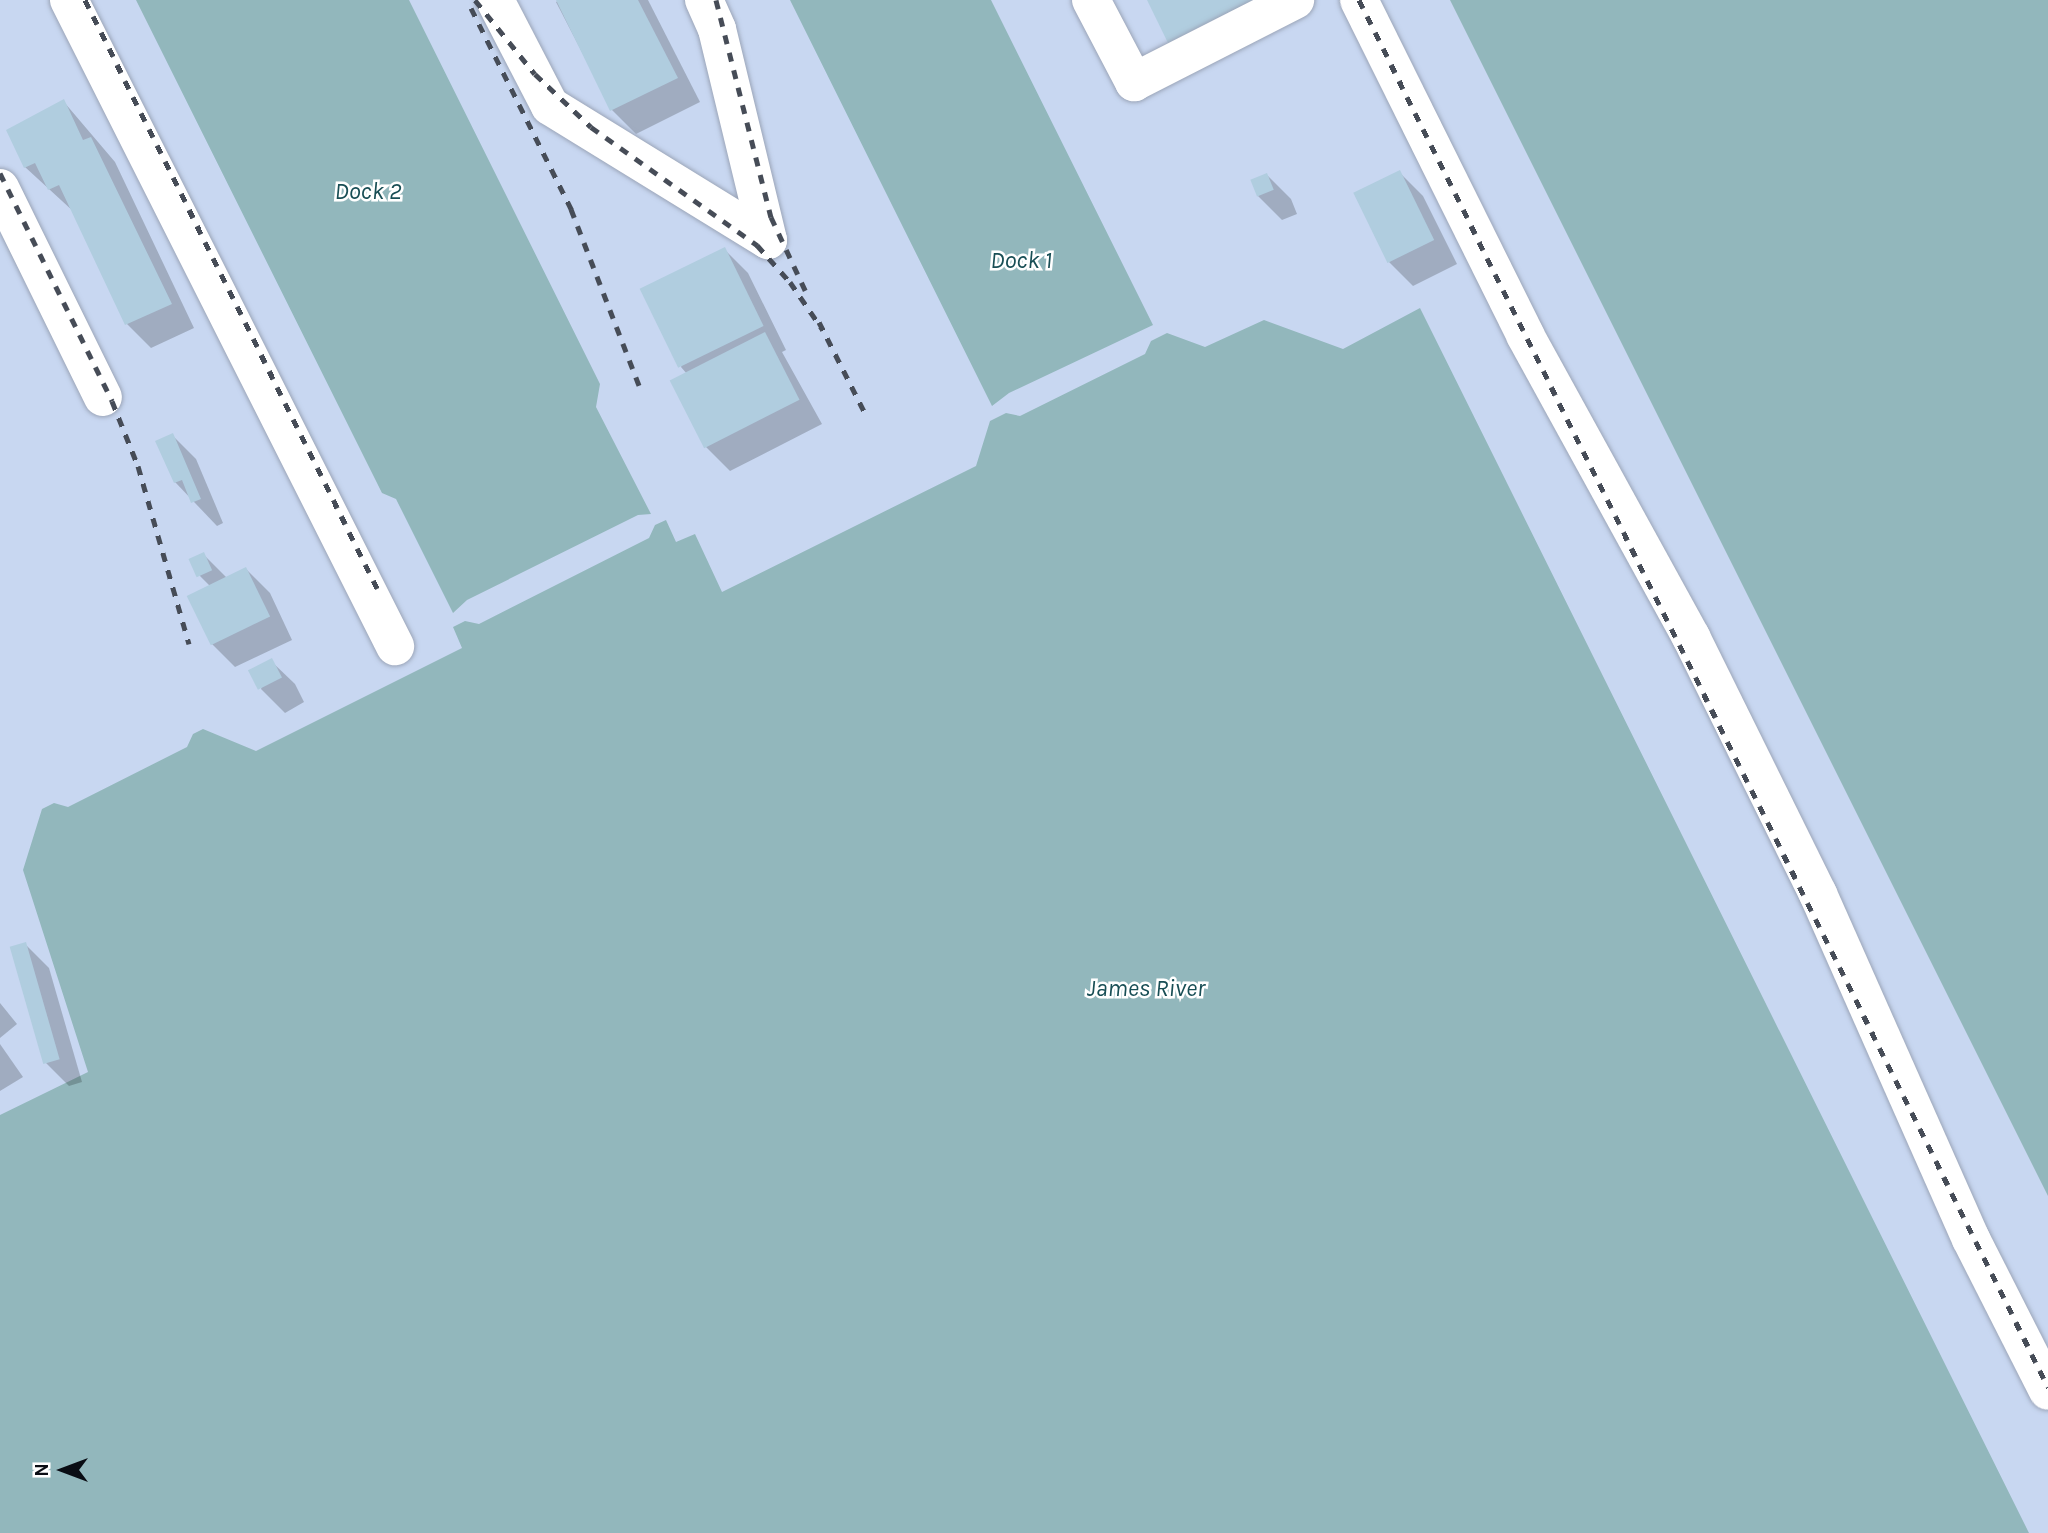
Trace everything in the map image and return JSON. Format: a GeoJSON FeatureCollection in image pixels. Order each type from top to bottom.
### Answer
{"type":"FeatureCollection","features":[{"type":"Feature","properties":{"kind":"lane"},"geometry":{"type":"LineString","coordinates":[[69,0],[395,646]]}},
{"type":"Feature","properties":{"kind":"lane"},"geometry":{"type":"LineString","coordinates":[[495,0],[550,107],[768,240],[717,29],[704,0]]}},
{"type":"Feature","properties":{"kind":"lane"},"geometry":{"type":"LineString","coordinates":[[1091,0],[1134,82],[1295,0]]}},
{"type":"Feature","properties":{"kind":"lane"},"geometry":{"type":"LineString","coordinates":[[1359,0],[1525,335],[1691,636],[1818,894],[1971,1239],[2048,1391]]}},
{"type":"Feature","properties":{"kind":"lane"},"geometry":{"type":"LineString","coordinates":[[0,188],[103,397]]}},
{"type":"Feature","properties":{"kind":"shaded area"},"geometry":{"type":"Polygon","coordinates":[[[0,0],[2048,0],[2048,1533],[0,1533],[0,0]]]}},
{"type":"Feature","properties":{"kind":"water","name":"Dock 2"},"geometry":{"type":"Polygon","coordinates":[[[136,0],[409,0],[600,384],[596,407],[651,514],[638,515],[467,600],[453,613],[396,499],[382,493],[136,0]]]}},
{"type":"Feature","properties":{"kind":"water","name":"Dock 1"},"geometry":{"type":"Polygon","coordinates":[[[790,0],[991,0],[1153,325],[1009,393],[992,406],[790,0]]]}},
{"type":"Feature","properties":{"kind":"water"},"geometry":{"type":"Polygon","coordinates":[[[1450,0],[2048,0],[2048,1196],[1450,0]]]}},
{"type":"Feature","properties":{"kind":"water","name":"James River"},"geometry":{"type":"Polygon","coordinates":[[[1420,308],[2029,1533],[0,1533],[0,1115],[88,1072],[23,870],[42,809],[54,803],[68,807],[187,747],[193,734],[203,729],[256,751],[462,648],[453,627],[465,621],[479,624],[649,538],[655,525],[666,520],[676,542],[695,534],[722,592],[976,466],[990,421],[1006,413],[1020,416],[1145,354],[1151,341],[1167,333],[1205,347],[1264,320],[1343,349],[1420,308]]]}},
{"type":"Feature","properties":{"kind":"building"},"geometry":{"type":"Polygon","coordinates":[[[556,0],[638,0],[678,78],[610,111],[556,0]]]}},
{"type":"Feature","properties":{"kind":"building"},"geometry":{"type":"Polygon","coordinates":[[[1147,0],[1253,0],[1168,43],[1147,0]]]}},
{"type":"Feature","properties":{"kind":"building"},"geometry":{"type":"Polygon","coordinates":[[[64,99],[83,140],[91,137],[172,304],[125,325],[59,185],[48,190],[35,163],[24,168],[6,130],[64,99]]]}},
{"type":"Feature","properties":{"kind":"building"},"geometry":{"type":"Polygon","coordinates":[[[1400,170],[1434,240],[1387,263],[1353,193],[1400,170]]]}},
{"type":"Feature","properties":{"kind":"building"},"geometry":{"type":"Polygon","coordinates":[[[1267,173],[1274,190],[1257,196],[1250,180],[1267,173]]]}},
{"type":"Feature","properties":{"kind":"building"},"geometry":{"type":"Polygon","coordinates":[[[725,247],[764,326],[678,368],[640,289],[725,247]]]}},
{"type":"Feature","properties":{"kind":"building"},"geometry":{"type":"Polygon","coordinates":[[[765,332],[800,400],[704,448],[670,381],[765,332]]]}},
{"type":"Feature","properties":{"kind":"building"},"geometry":{"type":"Polygon","coordinates":[[[173,433],[201,499],[191,503],[182,480],[174,483],[155,441],[173,433]]]}},
{"type":"Feature","properties":{"kind":"building"},"geometry":{"type":"Polygon","coordinates":[[[204,552],[212,570],[197,577],[188,559],[204,552]]]}},
{"type":"Feature","properties":{"kind":"building"},"geometry":{"type":"Polygon","coordinates":[[[246,567],[270,616],[211,645],[187,596],[246,567]]]}},
{"type":"Feature","properties":{"kind":"building"},"geometry":{"type":"Polygon","coordinates":[[[272,658],[282,678],[258,690],[248,670],[272,658]]]}},
{"type":"Feature","properties":{"kind":"building"},"geometry":{"type":"Polygon","coordinates":[[[26,942],[60,1059],[43,1064],[10,947],[26,942]]]}},
{"type":"Feature","properties":{"kind":"railway"},"geometry":{"type":"LineString","coordinates":[[85,0],[378,590]]}},
{"type":"Feature","properties":{"kind":"railway"},"geometry":{"type":"LineString","coordinates":[[475,0],[535,74],[591,127],[757,245],[790,282],[823,330]]}},
{"type":"Feature","properties":{"kind":"railway"},"geometry":{"type":"LineString","coordinates":[[716,0],[771,217],[805,290]]}},
{"type":"Feature","properties":{"kind":"railway"},"geometry":{"type":"LineString","coordinates":[[1359,0],[2048,1387]]}},
{"type":"Feature","properties":{"kind":"railway"},"geometry":{"type":"LineString","coordinates":[[471,8],[571,209],[640,388]]}},
{"type":"Feature","properties":{"kind":"railway"},"geometry":{"type":"LineString","coordinates":[[0,173],[112,401],[138,466],[189,644]]}},
{"type":"Feature","properties":{"kind":"railway"},"geometry":{"type":"LineString","coordinates":[[819,322],[865,413]]}}]}
